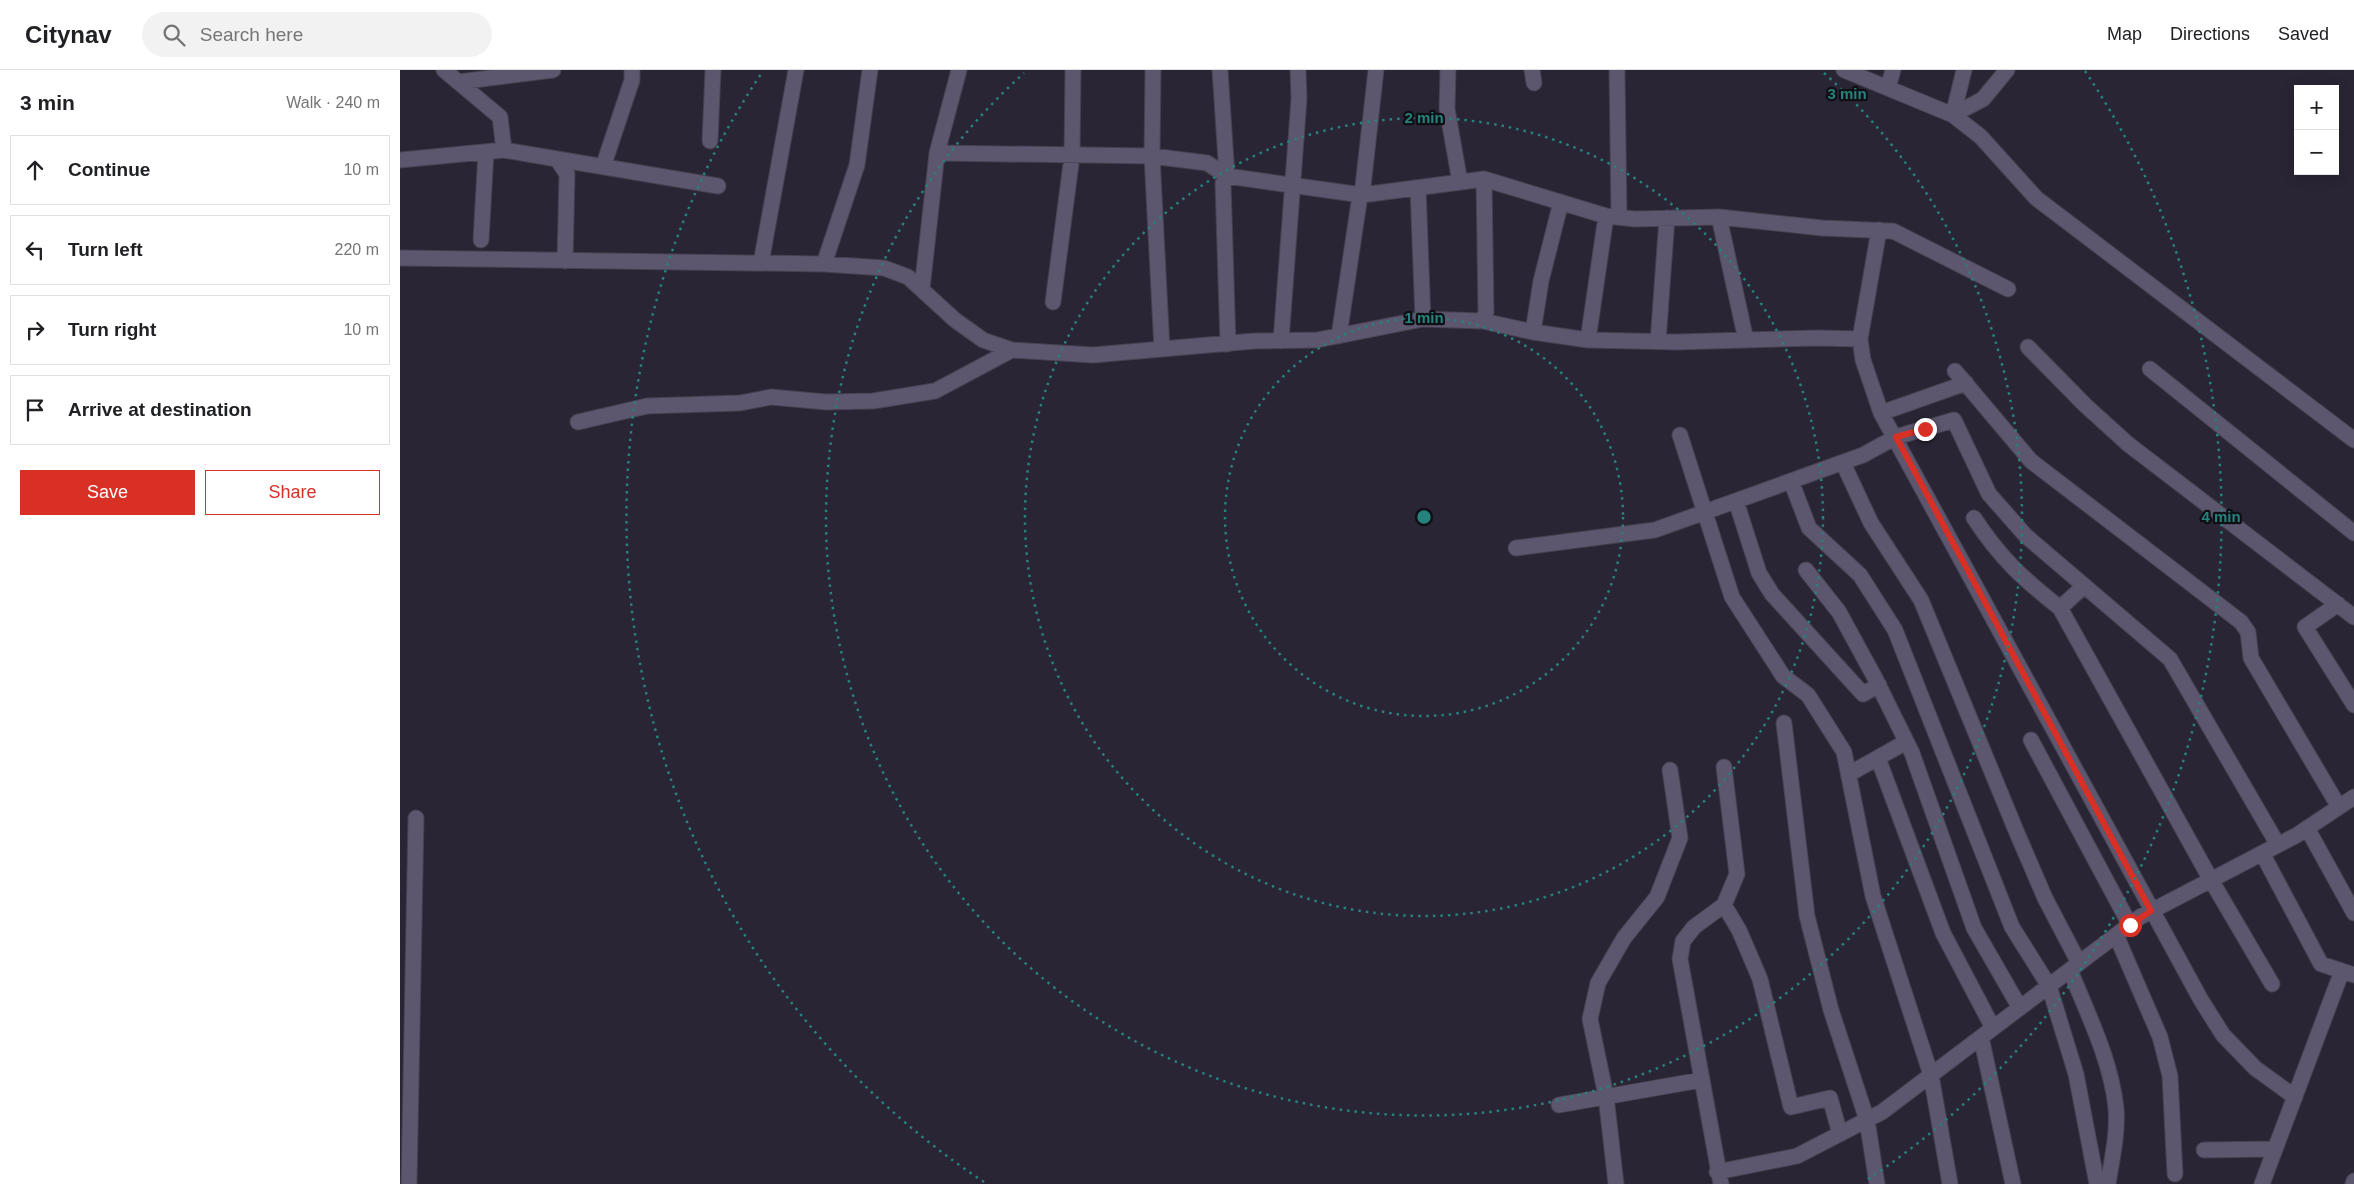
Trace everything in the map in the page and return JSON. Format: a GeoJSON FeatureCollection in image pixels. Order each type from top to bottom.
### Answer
{"type":"FeatureCollection","features":[{"type":"Feature","properties":{"kind":"street"},"geometry":{"type":"LineString","coordinates":[[444,70],[500,117],[504,150]]}},
{"type":"Feature","properties":{"kind":"street"},"geometry":{"type":"LineString","coordinates":[[458,82],[553,70]]}},
{"type":"Feature","properties":{"kind":"street"},"geometry":{"type":"LineString","coordinates":[[603,167],[632,80],[632,70]]}},
{"type":"Feature","properties":{"kind":"street"},"geometry":{"type":"LineString","coordinates":[[710,141],[713,70]]}},
{"type":"Feature","properties":{"kind":"street"},"geometry":{"type":"LineString","coordinates":[[761,263],[796,70]]}},
{"type":"Feature","properties":{"kind":"street"},"geometry":{"type":"LineString","coordinates":[[824,264],[857,165],[870,70]]}},
{"type":"Feature","properties":{"kind":"street"},"geometry":{"type":"LineString","coordinates":[[922,289],[937,153],[958,70]]}},
{"type":"Feature","properties":{"kind":"street"},"geometry":{"type":"LineString","coordinates":[[1053,302],[1072,156],[1073,70]]}},
{"type":"Feature","properties":{"kind":"street"},"geometry":{"type":"LineString","coordinates":[[1153,70],[1152,156],[1162,349]]}},
{"type":"Feature","properties":{"kind":"street"},"geometry":{"type":"LineString","coordinates":[[1220,70],[1225,180],[1228,344]]}},
{"type":"Feature","properties":{"kind":"street"},"geometry":{"type":"LineString","coordinates":[[1281,341],[1299,99],[1298,70]]}},
{"type":"Feature","properties":{"kind":"street"},"geometry":{"type":"LineString","coordinates":[[1339,336],[1360,198],[1376,70]]}},
{"type":"Feature","properties":{"kind":"street"},"geometry":{"type":"LineString","coordinates":[[1448,70],[1448,108],[1460,182]]}},
{"type":"Feature","properties":{"kind":"street"},"geometry":{"type":"LineString","coordinates":[[1588,340],[1613,216],[1617,70]]}},
{"type":"Feature","properties":{"kind":"street"},"geometry":{"type":"LineString","coordinates":[[1844,70],[1953,115],[1981,138],[2036,198],[2354,440]]}},
{"type":"Feature","properties":{"kind":"street"},"geometry":{"type":"LineString","coordinates":[[1888,88],[1894,70]]}},
{"type":"Feature","properties":{"kind":"street"},"geometry":{"type":"LineString","coordinates":[[1953,115],[1964,70]]}},
{"type":"Feature","properties":{"kind":"street"},"geometry":{"type":"LineString","coordinates":[[1953,115],[1983,99],[2006,70]]}},
{"type":"Feature","properties":{"kind":"street"},"geometry":{"type":"LineString","coordinates":[[400,160],[504,150],[718,186]]}},
{"type":"Feature","properties":{"kind":"street"},"geometry":{"type":"LineString","coordinates":[[481,240],[486,152]]}},
{"type":"Feature","properties":{"kind":"street"},"geometry":{"type":"LineString","coordinates":[[937,153],[1152,156],[1207,163],[1225,180],[1292,184],[1360,198],[1484,179],[1613,216],[1719,217],[1822,228],[1893,231],[2008,289]]}},
{"type":"Feature","properties":{"kind":"street"},"geometry":{"type":"LineString","coordinates":[[557,159],[567,174],[565,260]]}},
{"type":"Feature","properties":{"kind":"street"},"geometry":{"type":"LineString","coordinates":[[1483,321],[1486,312],[1484,179]]}},
{"type":"Feature","properties":{"kind":"street"},"geometry":{"type":"LineString","coordinates":[[1418,188],[1423,319]]}},
{"type":"Feature","properties":{"kind":"street"},"geometry":{"type":"LineString","coordinates":[[1534,332],[1541,281],[1561,202]]}},
{"type":"Feature","properties":{"kind":"street"},"geometry":{"type":"LineString","coordinates":[[1719,217],[1746,340]]}},
{"type":"Feature","properties":{"kind":"street"},"geometry":{"type":"LineString","coordinates":[[1658,342],[1668,218]]}},
{"type":"Feature","properties":{"kind":"street"},"geometry":{"type":"LineString","coordinates":[[1879,230],[1860,339],[1864,360],[1882,412],[2151,911],[2201,1000],[2223,1035],[2255,1068],[2294,1097]]}},
{"type":"Feature","properties":{"kind":"street"},"geometry":{"type":"LineString","coordinates":[[400,258],[824,264],[884,268],[908,277],[955,320],[983,340],[1012,350],[1093,355],[1228,344],[1317,340],[1423,319],[1483,321],[1534,332],[1588,340],[1658,342],[1817,338],[1860,339]]}},
{"type":"Feature","properties":{"kind":"street"},"geometry":{"type":"LineString","coordinates":[[2028,347],[2085,405],[2128,444],[2354,617]]}},
{"type":"Feature","properties":{"kind":"street"},"geometry":{"type":"LineString","coordinates":[[578,422],[647,406],[740,403],[771,397],[826,402],[873,401],[935,391],[1012,350]]}},
{"type":"Feature","properties":{"kind":"street"},"geometry":{"type":"LineString","coordinates":[[2150,369],[2354,533]]}},
{"type":"Feature","properties":{"kind":"street"},"geometry":{"type":"LineString","coordinates":[[1955,371],[2032,461],[2241,622],[2248,632],[2251,658],[2339,807]]}},
{"type":"Feature","properties":{"kind":"street"},"geometry":{"type":"LineString","coordinates":[[1882,412],[1966,383]]}},
{"type":"Feature","properties":{"kind":"street"},"geometry":{"type":"LineString","coordinates":[[1516,548],[1655,530],[1843,463],[1863,455],[1896,437],[1954,420],[1989,494],[2026,536],[2170,659],[2278,845]]}},
{"type":"Feature","properties":{"kind":"street"},"geometry":{"type":"LineString","coordinates":[[1680,435],[1703,512],[1732,597],[1783,676],[1808,696],[1835,735],[1844,752],[1873,896],[1932,1075],[1950,1184]]}},
{"type":"Feature","properties":{"kind":"street"},"geometry":{"type":"LineString","coordinates":[[1843,463],[1870,523],[1922,600],[2074,967],[2102,1048],[2116,1108],[2116,1134],[2108,1184]]}},
{"type":"Feature","properties":{"kind":"street"},"geometry":{"type":"LineString","coordinates":[[1791,481],[1809,528],[1860,575],[1895,630],[2012,926],[2049,986],[2076,1074],[2097,1184]]}},
{"type":"Feature","properties":{"kind":"street"},"geometry":{"type":"LineString","coordinates":[[1736,501],[1759,573],[1772,594],[1863,694],[1879,685]]}},
{"type":"Feature","properties":{"kind":"street"},"geometry":{"type":"LineString","coordinates":[[1974,518],[1994,549],[2020,578],[2060,608],[2211,880],[2272,984]]}},
{"type":"Feature","properties":{"kind":"street"},"geometry":{"type":"LineString","coordinates":[[1806,570],[1839,612],[1879,685],[1906,742],[1974,928],[2020,1008]]}},
{"type":"Feature","properties":{"kind":"street"},"geometry":{"type":"LineString","coordinates":[[2060,608],[2084,586]]}},
{"type":"Feature","properties":{"kind":"street"},"geometry":{"type":"LineString","coordinates":[[2338,604],[2305,627],[2354,705]]}},
{"type":"Feature","properties":{"kind":"street"},"geometry":{"type":"LineString","coordinates":[[1784,724],[1807,916],[1831,1010],[1866,1120],[1877,1184]]}},
{"type":"Feature","properties":{"kind":"street"},"geometry":{"type":"LineString","coordinates":[[2032,740],[2130,925]]}},
{"type":"Feature","properties":{"kind":"street"},"geometry":{"type":"LineString","coordinates":[[1849,774],[1906,742]]}},
{"type":"Feature","properties":{"kind":"street"},"geometry":{"type":"LineString","coordinates":[[1878,758],[1943,933],[1987,1032],[2014,1184]]}},
{"type":"Feature","properties":{"kind":"street"},"geometry":{"type":"LineString","coordinates":[[1724,767],[1737,874],[1724,905],[1694,927],[1684,941],[1680,959],[1719,1178],[1797,1156],[1882,1112],[2130,925],[2151,911],[2278,845],[2354,797]]}},
{"type":"Feature","properties":{"kind":"street"},"geometry":{"type":"LineString","coordinates":[[1616,1184],[1606,1096],[1590,1019],[1598,983],[1624,938],[1658,898],[1680,838],[1670,770]]}},
{"type":"Feature","properties":{"kind":"street"},"geometry":{"type":"LineString","coordinates":[[409,1184],[416,818]]}},
{"type":"Feature","properties":{"kind":"street"},"geometry":{"type":"LineString","coordinates":[[2307,828],[2354,913]]}},
{"type":"Feature","properties":{"kind":"street"},"geometry":{"type":"LineString","coordinates":[[2262,853],[2321,964],[2348,973],[2294,1097],[2262,1184]]}},
{"type":"Feature","properties":{"kind":"street"},"geometry":{"type":"LineString","coordinates":[[1724,905],[1738,930],[1760,979],[1792,1107],[1830,1098],[1840,1134]]}},
{"type":"Feature","properties":{"kind":"street"},"geometry":{"type":"LineString","coordinates":[[2116,935],[2160,1037],[2170,1076],[2175,1174]]}},
{"type":"Feature","properties":{"kind":"street"},"geometry":{"type":"LineString","coordinates":[[1559,1104],[1701,1080]]}},
{"type":"Feature","properties":{"kind":"street"},"geometry":{"type":"LineString","coordinates":[[2204,1150],[2275,1149]]}},
{"type":"Feature","properties":{"kind":"route"},"geometry":{"type":"LineString","coordinates":[[1925,429],[1896,437],[2151,911],[2130,925]]}}]}
